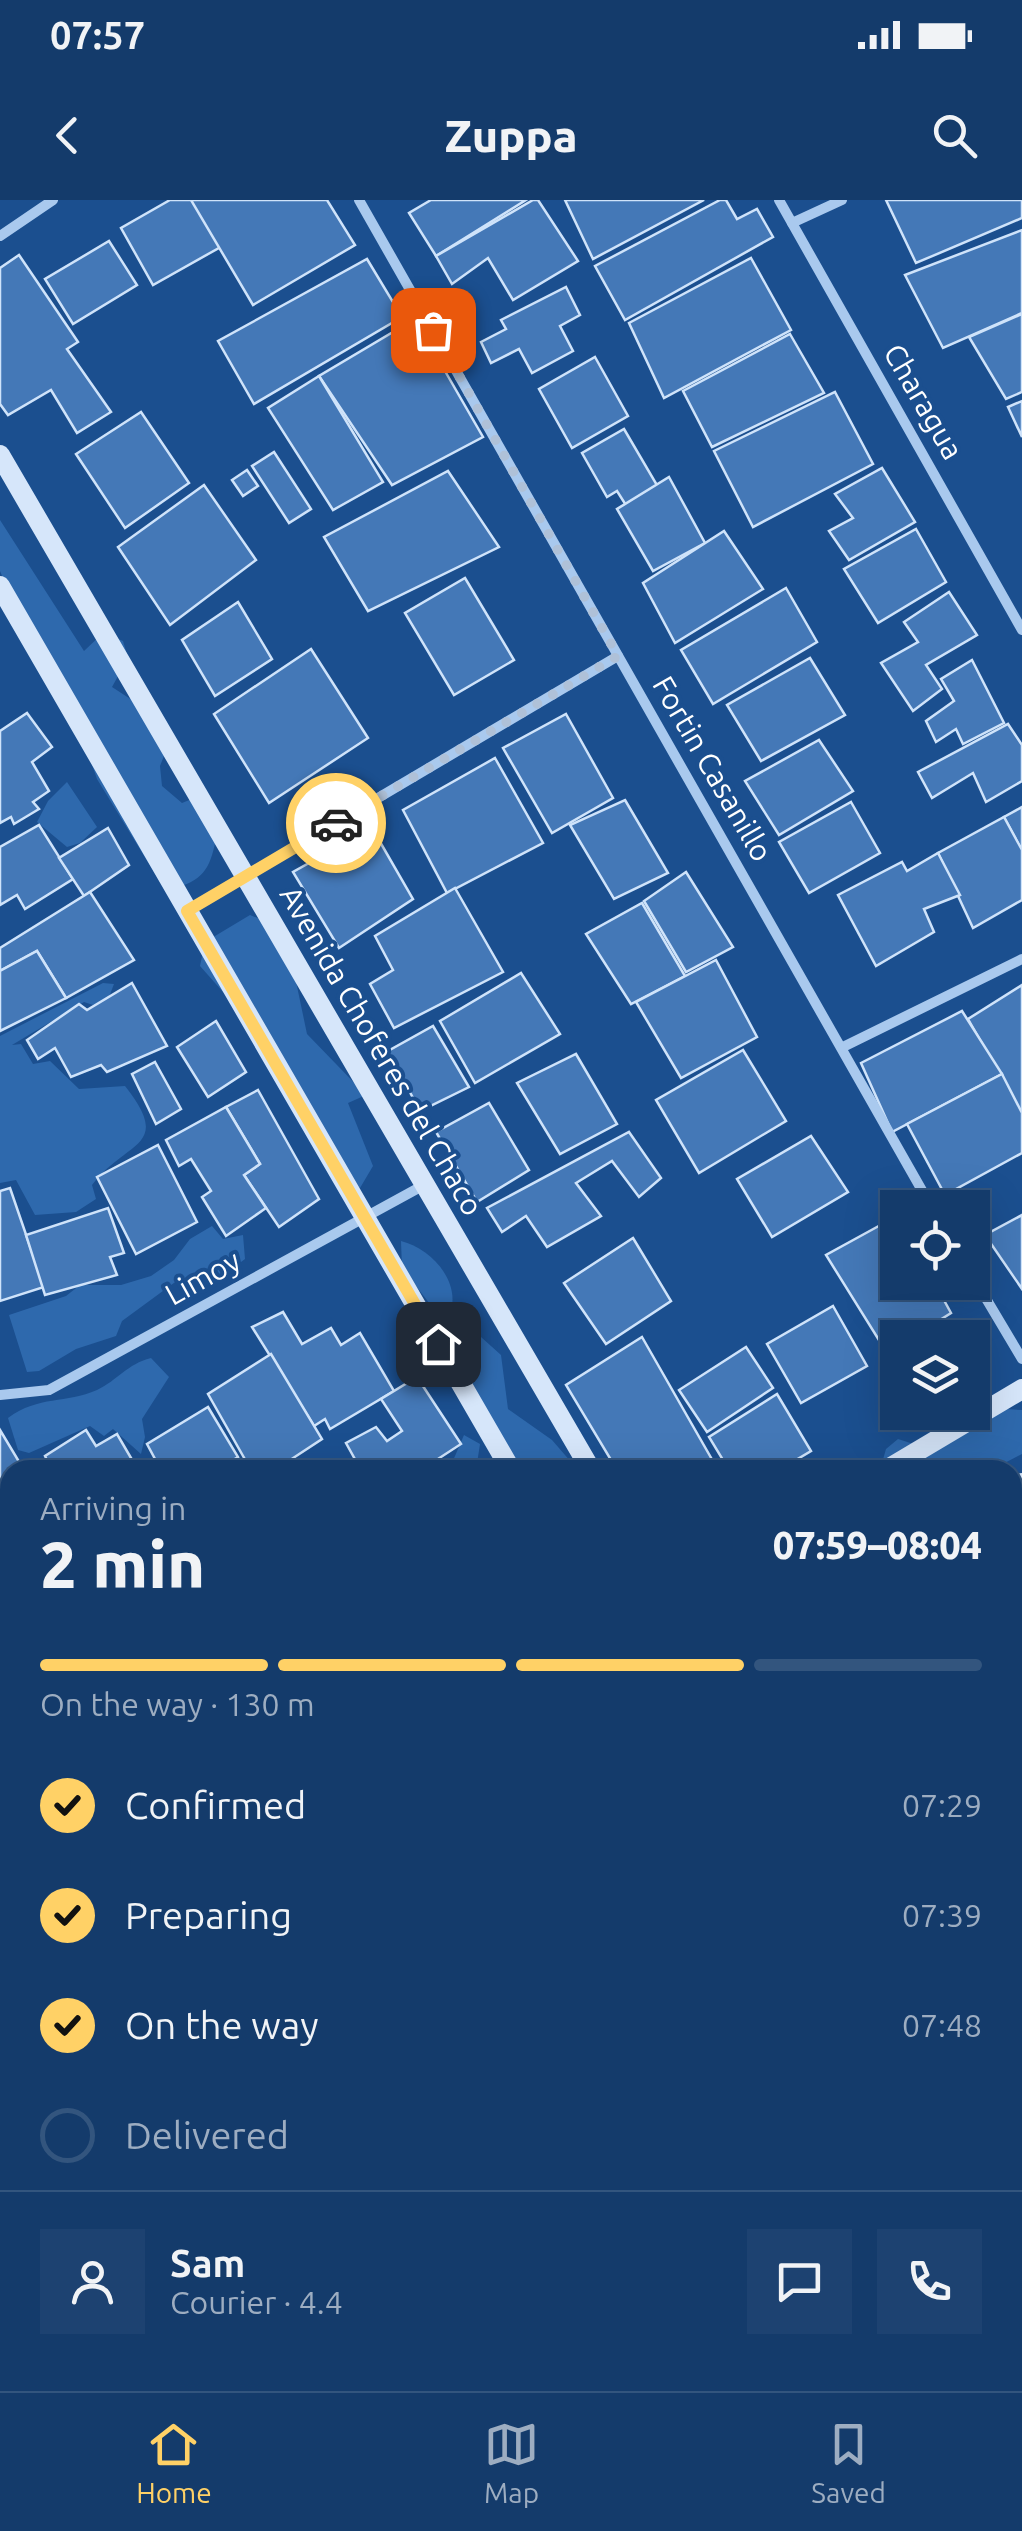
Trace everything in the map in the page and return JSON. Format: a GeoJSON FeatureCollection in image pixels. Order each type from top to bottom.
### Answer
{"type":"FeatureCollection","features":[{"type":"Feature","properties":{"kind":"street"},"geometry":{"type":"LineString","coordinates":[[0,236],[53,200]]}},
{"type":"Feature","properties":{"kind":"street","name":"Fortin Casanillo"},"geometry":{"type":"LineString","coordinates":[[359,200],[922,1190]]}},
{"type":"Feature","properties":{"kind":"street","name":"Charagua"},"geometry":{"type":"LineString","coordinates":[[779,200],[1022,630]]}},
{"type":"Feature","properties":{"kind":"street"},"geometry":{"type":"LineString","coordinates":[[792,223],[842,200]]}},
{"type":"Feature","properties":{"kind":"street","name":"Avenida Choferes del Chaco"},"geometry":{"type":"LineString","coordinates":[[0,454],[585,1460]]}},
{"type":"Feature","properties":{"kind":"street"},"geometry":{"type":"LineString","coordinates":[[0,586],[505,1460]]}},
{"type":"Feature","properties":{"kind":"street"},"geometry":{"type":"LineString","coordinates":[[187,911],[618,656]]}},
{"type":"Feature","properties":{"kind":"street"},"geometry":{"type":"LineString","coordinates":[[843,1047],[1022,959]]}},
{"type":"Feature","properties":{"kind":"street","name":"Limoy"},"geometry":{"type":"LineString","coordinates":[[0,1395],[49,1390],[424,1185]]}},
{"type":"Feature","properties":{"kind":"street"},"geometry":{"type":"LineString","coordinates":[[987,1300],[1022,1359]]}},
{"type":"Feature","properties":{"kind":"street"},"geometry":{"type":"LineString","coordinates":[[903,1460],[1022,1389]]}},
{"type":"Feature","properties":{"kind":"shaded area"},"geometry":{"type":"Polygon","coordinates":[[[0,520],[84,651],[103,633],[123,641],[128,658],[112,687],[158,717],[171,738],[160,766],[162,786],[182,803],[204,794],[221,818],[207,867],[193,881],[165,890],[97,779],[86,747],[0,571],[0,520]]]}},
{"type":"Feature","properties":{"kind":"shaded area"},"geometry":{"type":"Polygon","coordinates":[[[67,782],[97,827],[80,843],[67,847],[37,822],[48,801],[67,782]]]}},
{"type":"Feature","properties":{"kind":"shaded area"},"geometry":{"type":"Polygon","coordinates":[[[250,915],[285,929],[307,1034],[366,1095],[348,1103],[373,1166],[360,1188],[339,1180],[254,1027],[200,966],[205,942],[250,915]]]}},
{"type":"Feature","properties":{"kind":"shaded area"},"geometry":{"type":"Polygon","coordinates":[[[103,983],[114,984],[109,997],[93,1005],[84,1002],[12,1045],[21,1044],[33,1064],[50,1061],[79,1089],[125,1086],[139,1106],[145,1133],[92,1185],[96,1199],[76,1212],[35,1215],[16,1180],[0,1183],[0,1036],[103,983]]]}},
{"type":"Feature","properties":{"kind":"shaded area"},"geometry":{"type":"Polygon","coordinates":[[[212,1226],[223,1239],[243,1235],[245,1259],[205,1289],[182,1277],[122,1321],[116,1336],[76,1349],[39,1371],[27,1372],[9,1315],[66,1296],[80,1285],[121,1285],[151,1276],[174,1260],[190,1239],[212,1226]]]}},
{"type":"Feature","properties":{"kind":"shaded area"},"geometry":{"type":"Polygon","coordinates":[[[401,1241],[424,1252],[442,1270],[452,1292],[449,1317],[440,1317],[402,1268],[401,1241]]]}},
{"type":"Feature","properties":{"kind":"shaded area"},"geometry":{"type":"Polygon","coordinates":[[[481,1337],[501,1355],[508,1409],[552,1440],[569,1460],[502,1460],[454,1346],[481,1337]]]}},
{"type":"Feature","properties":{"kind":"shaded area"},"geometry":{"type":"Polygon","coordinates":[[[151,1358],[169,1377],[142,1419],[145,1437],[141,1454],[113,1429],[104,1436],[90,1426],[29,1453],[18,1450],[8,1418],[31,1406],[97,1390],[151,1358]]]}},
{"type":"Feature","properties":{"kind":"shaded area"},"geometry":{"type":"Polygon","coordinates":[[[1005,1409],[1022,1410],[1022,1454],[1010,1460],[883,1460],[886,1449],[898,1439],[923,1447],[960,1430],[990,1430],[990,1416],[1005,1409]]]}},
{"type":"Feature","properties":{"kind":"shaded area"},"geometry":{"type":"Polygon","coordinates":[[[464,1435],[480,1444],[478,1460],[453,1460],[464,1435]]]}},
{"type":"Feature","properties":{"kind":"building"},"geometry":{"type":"Polygon","coordinates":[[[170,200],[201,200],[226,244],[153,285],[121,228],[170,200]]]}},
{"type":"Feature","properties":{"kind":"building"},"geometry":{"type":"Polygon","coordinates":[[[191,200],[327,200],[355,245],[253,305],[191,200]]]}},
{"type":"Feature","properties":{"kind":"building"},"geometry":{"type":"Polygon","coordinates":[[[431,200],[526,200],[436,256],[409,213],[431,200]]]}},
{"type":"Feature","properties":{"kind":"building"},"geometry":{"type":"Polygon","coordinates":[[[538,200],[578,261],[513,300],[488,258],[452,284],[436,256],[538,200]]]}},
{"type":"Feature","properties":{"kind":"building"},"geometry":{"type":"Polygon","coordinates":[[[565,200],[704,200],[593,259],[565,200]]]}},
{"type":"Feature","properties":{"kind":"building"},"geometry":{"type":"Polygon","coordinates":[[[726,200],[737,219],[757,209],[773,237],[625,320],[595,266],[726,200]]]}},
{"type":"Feature","properties":{"kind":"building"},"geometry":{"type":"Polygon","coordinates":[[[886,200],[1022,200],[1022,218],[916,263],[886,200]]]}},
{"type":"Feature","properties":{"kind":"building"},"geometry":{"type":"Polygon","coordinates":[[[1022,230],[1022,313],[943,348],[905,275],[1022,230]]]}},
{"type":"Feature","properties":{"kind":"building"},"geometry":{"type":"Polygon","coordinates":[[[109,241],[137,285],[73,324],[45,279],[109,241]]]}},
{"type":"Feature","properties":{"kind":"building"},"geometry":{"type":"Polygon","coordinates":[[[19,255],[78,342],[67,349],[111,412],[77,433],[51,390],[8,415],[0,404],[0,268],[19,255]]]}},
{"type":"Feature","properties":{"kind":"building"},"geometry":{"type":"Polygon","coordinates":[[[751,258],[791,330],[664,398],[629,323],[751,258]]]}},
{"type":"Feature","properties":{"kind":"building"},"geometry":{"type":"Polygon","coordinates":[[[367,259],[402,317],[254,404],[218,341],[367,259]]]}},
{"type":"Feature","properties":{"kind":"building"},"geometry":{"type":"Polygon","coordinates":[[[566,287],[580,315],[560,326],[573,351],[532,373],[519,349],[491,363],[481,342],[506,329],[501,320],[566,287]]]}},
{"type":"Feature","properties":{"kind":"building"},"geometry":{"type":"Polygon","coordinates":[[[1022,314],[1022,392],[1006,399],[969,337],[1022,314]]]}},
{"type":"Feature","properties":{"kind":"building"},"geometry":{"type":"Polygon","coordinates":[[[415,319],[483,437],[392,485],[319,376],[415,319]]]}},
{"type":"Feature","properties":{"kind":"building"},"geometry":{"type":"Polygon","coordinates":[[[790,334],[824,393],[712,447],[683,391],[790,334]]]}},
{"type":"Feature","properties":{"kind":"building"},"geometry":{"type":"Polygon","coordinates":[[[595,357],[628,416],[572,448],[539,389],[595,357]]]}},
{"type":"Feature","properties":{"kind":"building"},"geometry":{"type":"Polygon","coordinates":[[[319,376],[383,482],[333,510],[268,408],[319,376]]]}},
{"type":"Feature","properties":{"kind":"building"},"geometry":{"type":"Polygon","coordinates":[[[835,392],[873,464],[753,527],[714,451],[835,392]]]}},
{"type":"Feature","properties":{"kind":"building"},"geometry":{"type":"Polygon","coordinates":[[[1022,401],[1022,437],[1008,407],[1022,401]]]}},
{"type":"Feature","properties":{"kind":"building"},"geometry":{"type":"Polygon","coordinates":[[[141,412],[189,483],[125,528],[76,454],[141,412]]]}},
{"type":"Feature","properties":{"kind":"building"},"geometry":{"type":"Polygon","coordinates":[[[624,429],[661,492],[629,510],[617,491],[607,497],[582,453],[624,429]]]}},
{"type":"Feature","properties":{"kind":"building"},"geometry":{"type":"Polygon","coordinates":[[[274,452],[311,509],[289,523],[252,466],[274,452]]]}},
{"type":"Feature","properties":{"kind":"building"},"geometry":{"type":"Polygon","coordinates":[[[882,468],[915,522],[849,560],[829,531],[853,518],[835,494],[882,468]]]}},
{"type":"Feature","properties":{"kind":"building"},"geometry":{"type":"Polygon","coordinates":[[[247,470],[258,486],[243,496],[232,480],[247,470]]]}},
{"type":"Feature","properties":{"kind":"building"},"geometry":{"type":"Polygon","coordinates":[[[448,471],[499,547],[368,611],[324,537],[448,471]]]}},
{"type":"Feature","properties":{"kind":"building"},"geometry":{"type":"Polygon","coordinates":[[[669,477],[705,543],[653,571],[617,509],[669,477]]]}},
{"type":"Feature","properties":{"kind":"building"},"geometry":{"type":"Polygon","coordinates":[[[204,485],[256,560],[170,625],[118,547],[204,485]]]}},
{"type":"Feature","properties":{"kind":"building"},"geometry":{"type":"Polygon","coordinates":[[[916,529],[946,582],[878,623],[844,569],[916,529]]]}},
{"type":"Feature","properties":{"kind":"building"},"geometry":{"type":"Polygon","coordinates":[[[724,531],[763,589],[675,643],[643,583],[724,531]]]}},
{"type":"Feature","properties":{"kind":"building"},"geometry":{"type":"Polygon","coordinates":[[[465,578],[514,660],[454,695],[405,613],[465,578]]]}},
{"type":"Feature","properties":{"kind":"building"},"geometry":{"type":"Polygon","coordinates":[[[786,588],[817,642],[713,704],[681,650],[786,588]]]}},
{"type":"Feature","properties":{"kind":"building"},"geometry":{"type":"Polygon","coordinates":[[[949,592],[977,635],[926,665],[942,689],[913,711],[881,663],[918,642],[904,622],[949,592]]]}},
{"type":"Feature","properties":{"kind":"building"},"geometry":{"type":"Polygon","coordinates":[[[238,602],[272,659],[215,696],[182,640],[238,602]]]}},
{"type":"Feature","properties":{"kind":"building"},"geometry":{"type":"Polygon","coordinates":[[[311,649],[368,738],[269,803],[214,714],[311,649]]]}},
{"type":"Feature","properties":{"kind":"building"},"geometry":{"type":"Polygon","coordinates":[[[810,658],[845,715],[761,761],[727,705],[810,658]]]}},
{"type":"Feature","properties":{"kind":"building"},"geometry":{"type":"Polygon","coordinates":[[[972,660],[1004,723],[963,744],[956,729],[936,742],[926,721],[954,701],[941,679],[972,660]]]}},
{"type":"Feature","properties":{"kind":"building"},"geometry":{"type":"Polygon","coordinates":[[[27,713],[52,747],[32,762],[49,791],[33,802],[39,809],[14,824],[11,817],[0,823],[0,731],[27,713]]]}},
{"type":"Feature","properties":{"kind":"building"},"geometry":{"type":"Polygon","coordinates":[[[566,714],[613,798],[552,833],[503,748],[566,714]]]}},
{"type":"Feature","properties":{"kind":"building"},"geometry":{"type":"Polygon","coordinates":[[[1008,724],[1022,745],[1022,781],[986,802],[973,773],[932,798],[918,772],[1008,724]]]}},
{"type":"Feature","properties":{"kind":"building"},"geometry":{"type":"Polygon","coordinates":[[[819,740],[853,791],[779,835],[745,781],[819,740]]]}},
{"type":"Feature","properties":{"kind":"building"},"geometry":{"type":"Polygon","coordinates":[[[495,758],[543,843],[447,893],[403,810],[495,758]]]}},
{"type":"Feature","properties":{"kind":"building"},"geometry":{"type":"Polygon","coordinates":[[[625,800],[668,873],[614,899],[570,825],[625,800]]]}},
{"type":"Feature","properties":{"kind":"building"},"geometry":{"type":"Polygon","coordinates":[[[851,802],[880,853],[809,893],[779,842],[851,802]]]}},
{"type":"Feature","properties":{"kind":"building"},"geometry":{"type":"Polygon","coordinates":[[[1022,807],[1022,851],[1004,817],[1022,807]]]}},
{"type":"Feature","properties":{"kind":"building"},"geometry":{"type":"Polygon","coordinates":[[[1004,817],[1022,850],[1022,900],[973,928],[938,853],[1004,817]]]}},
{"type":"Feature","properties":{"kind":"building"},"geometry":{"type":"Polygon","coordinates":[[[39,825],[73,879],[25,909],[17,895],[0,905],[0,847],[39,825]]]}},
{"type":"Feature","properties":{"kind":"building"},"geometry":{"type":"Polygon","coordinates":[[[108,828],[129,865],[84,896],[59,858],[108,828]]]}},
{"type":"Feature","properties":{"kind":"building"},"geometry":{"type":"Polygon","coordinates":[[[372,828],[413,899],[339,948],[293,872],[372,828]]]}},
{"type":"Feature","properties":{"kind":"building"},"geometry":{"type":"Polygon","coordinates":[[[938,853],[960,895],[924,909],[934,932],[876,966],[838,895],[902,862],[907,871],[938,853]]]}},
{"type":"Feature","properties":{"kind":"building"},"geometry":{"type":"Polygon","coordinates":[[[686,872],[733,947],[686,972],[644,901],[686,872]]]}},
{"type":"Feature","properties":{"kind":"building"},"geometry":{"type":"Polygon","coordinates":[[[455,888],[503,972],[394,1028],[370,984],[393,970],[375,936],[455,888]]]}},
{"type":"Feature","properties":{"kind":"building"},"geometry":{"type":"Polygon","coordinates":[[[90,892],[134,960],[66,998],[37,951],[0,971],[0,948],[90,892]]]}},
{"type":"Feature","properties":{"kind":"building"},"geometry":{"type":"Polygon","coordinates":[[[642,903],[685,976],[631,1004],[586,934],[642,903]]]}},
{"type":"Feature","properties":{"kind":"building"},"geometry":{"type":"Polygon","coordinates":[[[37,951],[66,998],[0,1031],[0,971],[37,951]]]}},
{"type":"Feature","properties":{"kind":"building"},"geometry":{"type":"Polygon","coordinates":[[[716,960],[757,1037],[681,1078],[636,1002],[716,960]]]}},
{"type":"Feature","properties":{"kind":"building"},"geometry":{"type":"Polygon","coordinates":[[[521,973],[560,1034],[475,1083],[440,1021],[521,973]]]}},
{"type":"Feature","properties":{"kind":"building"},"geometry":{"type":"Polygon","coordinates":[[[132,983],[167,1046],[107,1072],[101,1065],[71,1077],[55,1048],[38,1059],[27,1040],[79,1004],[87,1010],[132,983]]]}},
{"type":"Feature","properties":{"kind":"building"},"geometry":{"type":"Polygon","coordinates":[[[1022,985],[1022,1114],[968,1019],[1022,985]]]}},
{"type":"Feature","properties":{"kind":"building"},"geometry":{"type":"Polygon","coordinates":[[[962,1011],[1002,1074],[892,1132],[861,1063],[962,1011]]]}},
{"type":"Feature","properties":{"kind":"building"},"geometry":{"type":"Polygon","coordinates":[[[216,1021],[246,1072],[208,1097],[177,1047],[216,1021]]]}},
{"type":"Feature","properties":{"kind":"building"},"geometry":{"type":"Polygon","coordinates":[[[433,1026],[469,1087],[420,1111],[388,1051],[433,1026]]]}},
{"type":"Feature","properties":{"kind":"building"},"geometry":{"type":"Polygon","coordinates":[[[743,1050],[786,1121],[699,1173],[656,1100],[743,1050]]]}},
{"type":"Feature","properties":{"kind":"building"},"geometry":{"type":"Polygon","coordinates":[[[576,1054],[617,1124],[560,1154],[517,1083],[576,1054]]]}},
{"type":"Feature","properties":{"kind":"building"},"geometry":{"type":"Polygon","coordinates":[[[155,1062],[181,1109],[156,1124],[132,1074],[155,1062]]]}},
{"type":"Feature","properties":{"kind":"building"},"geometry":{"type":"Polygon","coordinates":[[[1002,1074],[1022,1113],[1022,1153],[954,1190],[942,1190],[907,1124],[1002,1074]]]}},
{"type":"Feature","properties":{"kind":"building"},"geometry":{"type":"Polygon","coordinates":[[[258,1090],[319,1199],[279,1227],[244,1175],[260,1164],[226,1107],[258,1090]]]}},
{"type":"Feature","properties":{"kind":"building"},"geometry":{"type":"Polygon","coordinates":[[[489,1103],[529,1170],[477,1202],[436,1132],[489,1103]]]}},
{"type":"Feature","properties":{"kind":"building"},"geometry":{"type":"Polygon","coordinates":[[[226,1107],[260,1164],[244,1175],[266,1208],[226,1236],[202,1197],[211,1191],[191,1159],[179,1166],[166,1140],[226,1107]]]}},
{"type":"Feature","properties":{"kind":"building"},"geometry":{"type":"Polygon","coordinates":[[[629,1132],[661,1178],[639,1197],[612,1161],[576,1183],[601,1216],[547,1247],[526,1216],[502,1232],[487,1208],[629,1132]]]}},
{"type":"Feature","properties":{"kind":"building"},"geometry":{"type":"Polygon","coordinates":[[[811,1136],[848,1192],[772,1237],[737,1179],[811,1136]]]}},
{"type":"Feature","properties":{"kind":"building"},"geometry":{"type":"Polygon","coordinates":[[[158,1145],[197,1222],[136,1254],[97,1177],[158,1145]]]}},
{"type":"Feature","properties":{"kind":"building"},"geometry":{"type":"Polygon","coordinates":[[[10,1188],[44,1287],[0,1301],[0,1191],[10,1188]]]}},
{"type":"Feature","properties":{"kind":"building"},"geometry":{"type":"Polygon","coordinates":[[[108,1208],[124,1253],[110,1257],[117,1275],[45,1295],[26,1235],[108,1208]]]}},
{"type":"Feature","properties":{"kind":"building"},"geometry":{"type":"Polygon","coordinates":[[[1022,1215],[1022,1289],[990,1242],[990,1232],[1022,1215]]]}},
{"type":"Feature","properties":{"kind":"building"},"geometry":{"type":"Polygon","coordinates":[[[880,1225],[880,1300],[944,1300],[951,1313],[940,1320],[880,1320],[880,1342],[826,1255],[880,1225]]]}},
{"type":"Feature","properties":{"kind":"building"},"geometry":{"type":"Polygon","coordinates":[[[633,1238],[671,1301],[606,1344],[564,1283],[633,1238]]]}},
{"type":"Feature","properties":{"kind":"building"},"geometry":{"type":"Polygon","coordinates":[[[833,1306],[867,1366],[801,1403],[767,1344],[833,1306]]]}},
{"type":"Feature","properties":{"kind":"building"},"geometry":{"type":"Polygon","coordinates":[[[283,1312],[302,1344],[331,1328],[341,1345],[360,1333],[394,1391],[330,1429],[325,1419],[314,1426],[252,1327],[283,1312]]]}},
{"type":"Feature","properties":{"kind":"building"},"geometry":{"type":"Polygon","coordinates":[[[642,1337],[712,1460],[611,1460],[566,1385],[642,1337]]]}},
{"type":"Feature","properties":{"kind":"building"},"geometry":{"type":"Polygon","coordinates":[[[746,1347],[773,1388],[707,1432],[679,1390],[746,1347]]]}},
{"type":"Feature","properties":{"kind":"building"},"geometry":{"type":"Polygon","coordinates":[[[271,1354],[322,1439],[290,1460],[245,1460],[208,1394],[271,1354]]]}},
{"type":"Feature","properties":{"kind":"building"},"geometry":{"type":"Polygon","coordinates":[[[417,1377],[461,1444],[436,1460],[355,1460],[346,1443],[376,1427],[387,1441],[402,1431],[381,1399],[417,1377]]]}},
{"type":"Feature","properties":{"kind":"building"},"geometry":{"type":"Polygon","coordinates":[[[777,1394],[811,1451],[796,1460],[723,1460],[709,1437],[777,1394]]]}},
{"type":"Feature","properties":{"kind":"building"},"geometry":{"type":"Polygon","coordinates":[[[208,1407],[238,1457],[154,1460],[147,1444],[208,1407]]]}},
{"type":"Feature","properties":{"kind":"building"},"geometry":{"type":"Polygon","coordinates":[[[0,1430],[18,1460],[0,1460],[0,1430]]]}},
{"type":"Feature","properties":{"kind":"building"},"geometry":{"type":"Polygon","coordinates":[[[86,1430],[96,1446],[117,1434],[132,1460],[47,1460],[45,1456],[86,1430]]]}},
{"type":"Feature","properties":{"kind":"way so far"},"geometry":{"type":"LineString","coordinates":[[336,823],[618,656],[433,330]]}},
{"type":"Feature","properties":{"kind":"route"},"geometry":{"type":"LineString","coordinates":[[336,823],[187,911],[438,1344]]}}]}
